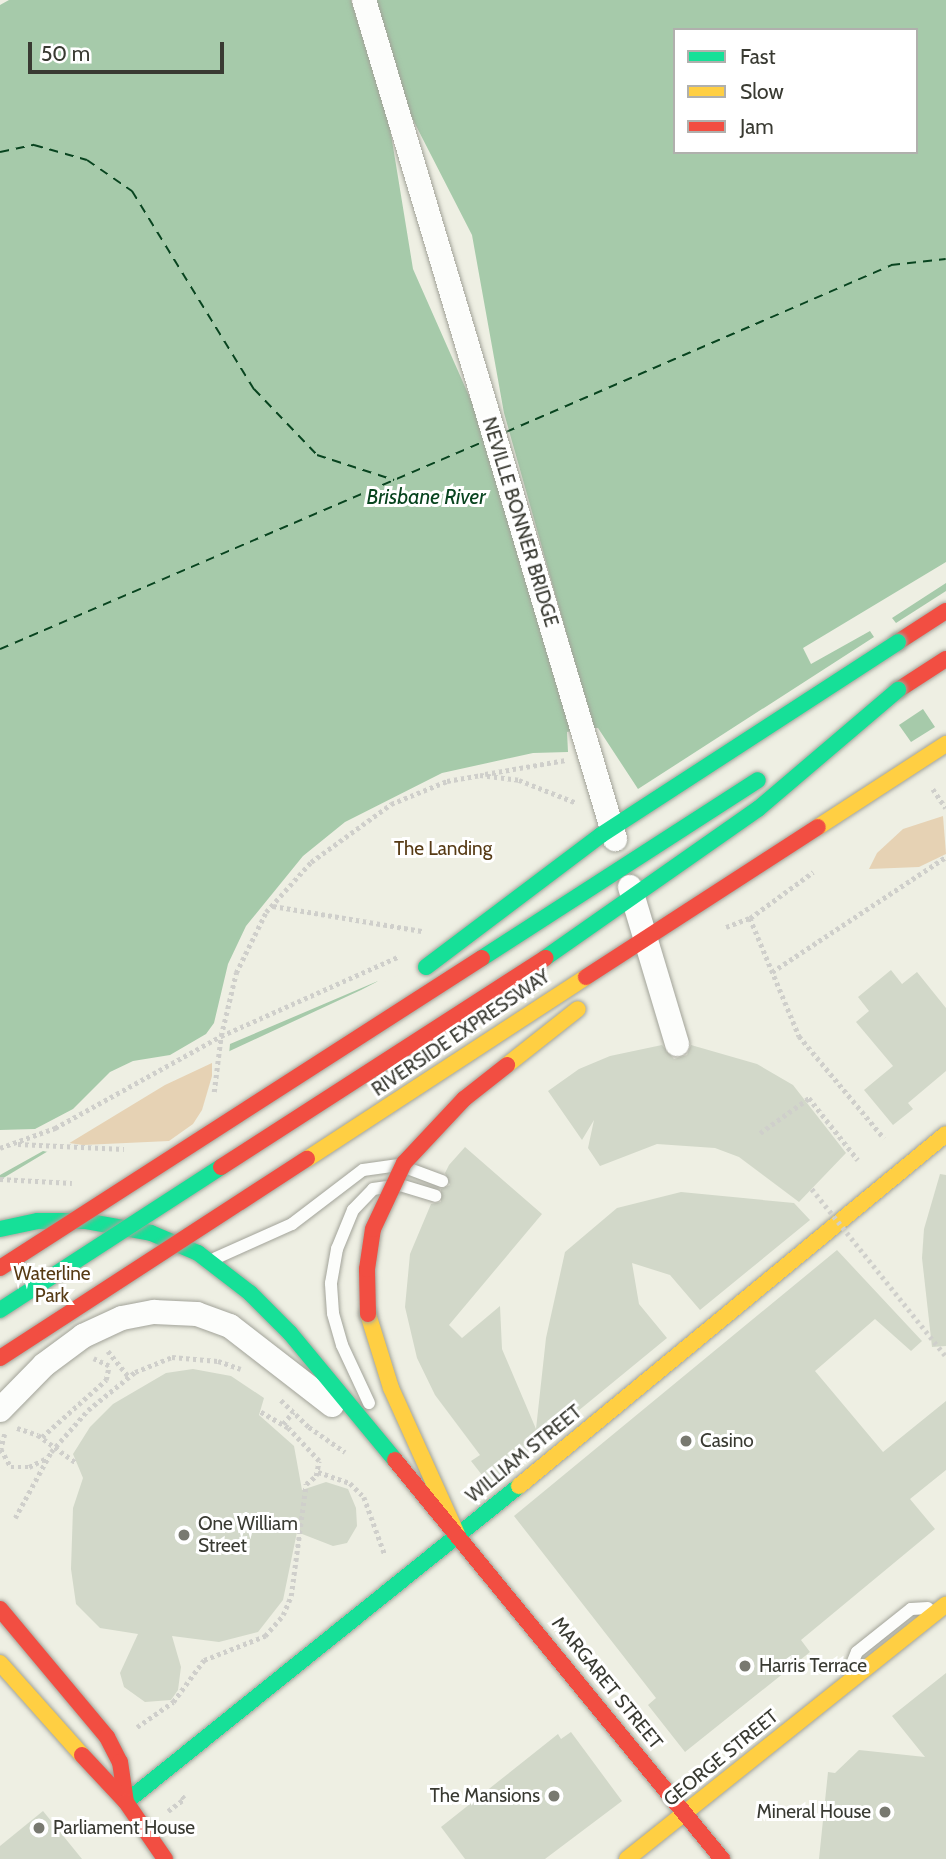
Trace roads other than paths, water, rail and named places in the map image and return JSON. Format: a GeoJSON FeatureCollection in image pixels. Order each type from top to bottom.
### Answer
{"type":"FeatureCollection","features":[{"type":"Feature","properties":{"kind":"main road"},"geometry":{"type":"LineString","coordinates":[[324,1060],[405,985],[601,835],[946,611]]}},
{"type":"Feature","properties":{"kind":"main road"},"geometry":{"type":"LineString","coordinates":[[0,1268],[946,659]]}},
{"type":"Feature","properties":{"kind":"main road"},"geometry":{"type":"LineString","coordinates":[[0,1310],[586,932],[783,790],[898,690]]}},
{"type":"Feature","properties":{"kind":"main road","name":"RIVERSIDE EXPRESSWAY"},"geometry":{"type":"LineString","coordinates":[[0,1358],[946,744]]}},
{"type":"Feature","properties":{"kind":"main road"},"geometry":{"type":"LineString","coordinates":[[634,967],[752,870]]}},
{"type":"Feature","properties":{"kind":"main road"},"geometry":{"type":"LineString","coordinates":[[457,1534],[391,1388],[368,1314],[366,1269],[373,1229],[404,1163],[464,1099],[591,999]]}},
{"type":"Feature","properties":{"kind":"main road","name":"WILLIAM STREET"},"geometry":{"type":"LineString","coordinates":[[125,1802],[946,1134]]}},
{"type":"Feature","properties":{"kind":"main road"},"geometry":{"type":"LineString","coordinates":[[0,1229],[60,1220],[151,1233],[209,1260],[250,1293],[290,1333],[457,1534]]}},
{"type":"Feature","properties":{"kind":"main road","name":"MARGARET STREET"},"geometry":{"type":"LineString","coordinates":[[457,1534],[723,1859]]}},
{"type":"Feature","properties":{"kind":"main road","name":"GEORGE STREET"},"geometry":{"type":"LineString","coordinates":[[627,1859],[944,1606]]}},
{"type":"Feature","properties":{"kind":"main road"},"geometry":{"type":"LineString","coordinates":[[0,1609],[107,1737],[120,1762],[125,1802]]}},
{"type":"Feature","properties":{"kind":"main road"},"geometry":{"type":"LineString","coordinates":[[0,1662],[125,1802],[165,1859]]}},
{"type":"Feature","properties":{"kind":"street","name":"NEVILLE BONNER BRIDGE"},"geometry":{"type":"LineString","coordinates":[[364,0],[677,1044]]}},
{"type":"Feature","properties":{"kind":"street"},"geometry":{"type":"LineString","coordinates":[[11,1414],[44,1365],[93,1330],[146,1313],[184,1313],[212,1318],[252,1340],[394,1461]]}},
{"type":"Feature","properties":{"kind":"street"},"geometry":{"type":"LineString","coordinates":[[0,1674],[82,1755]]}},
{"type":"Feature","properties":{"kind":"lane"},"geometry":{"type":"LineString","coordinates":[[209,1260],[292,1224],[363,1170],[399,1165],[442,1181]]}},
{"type":"Feature","properties":{"kind":"lane"},"geometry":{"type":"LineString","coordinates":[[411,1479],[348,1359],[333,1312],[331,1283],[342,1233],[368,1193],[393,1184],[435,1196]]}},
{"type":"Feature","properties":{"kind":"water","name":"Brisbane River"},"geometry":{"type":"Polygon","coordinates":[[[9,0],[946,0],[946,731],[502,917],[361,990],[163,1082],[0,1180],[0,5],[9,0]]]}},
{"type":"Feature","properties":{"kind":"place","name":"Casino"},"geometry":{"type":"Point","coordinates":[686,1441]}},
{"type":"Feature","properties":{"kind":"place","name":"One William Street"},"geometry":{"type":"Point","coordinates":[184,1535]}},
{"type":"Feature","properties":{"kind":"place","name":"Harris Terrace"},"geometry":{"type":"Point","coordinates":[745,1666]}},
{"type":"Feature","properties":{"kind":"place","name":"The Mansions"},"geometry":{"type":"Point","coordinates":[554,1796]}},
{"type":"Feature","properties":{"kind":"place","name":"Mineral House"},"geometry":{"type":"Point","coordinates":[885,1812]}},
{"type":"Feature","properties":{"kind":"place","name":"Parliament House"},"geometry":{"type":"Point","coordinates":[39,1828]}},
{"type":"Feature","properties":{"kind":"park label","name":"The Landing"},"geometry":{"type":"Point","coordinates":[443,849]}},
{"type":"Feature","properties":{"kind":"park label","name":"Waterline Park"},"geometry":{"type":"Point","coordinates":[52,1285]}}]}
